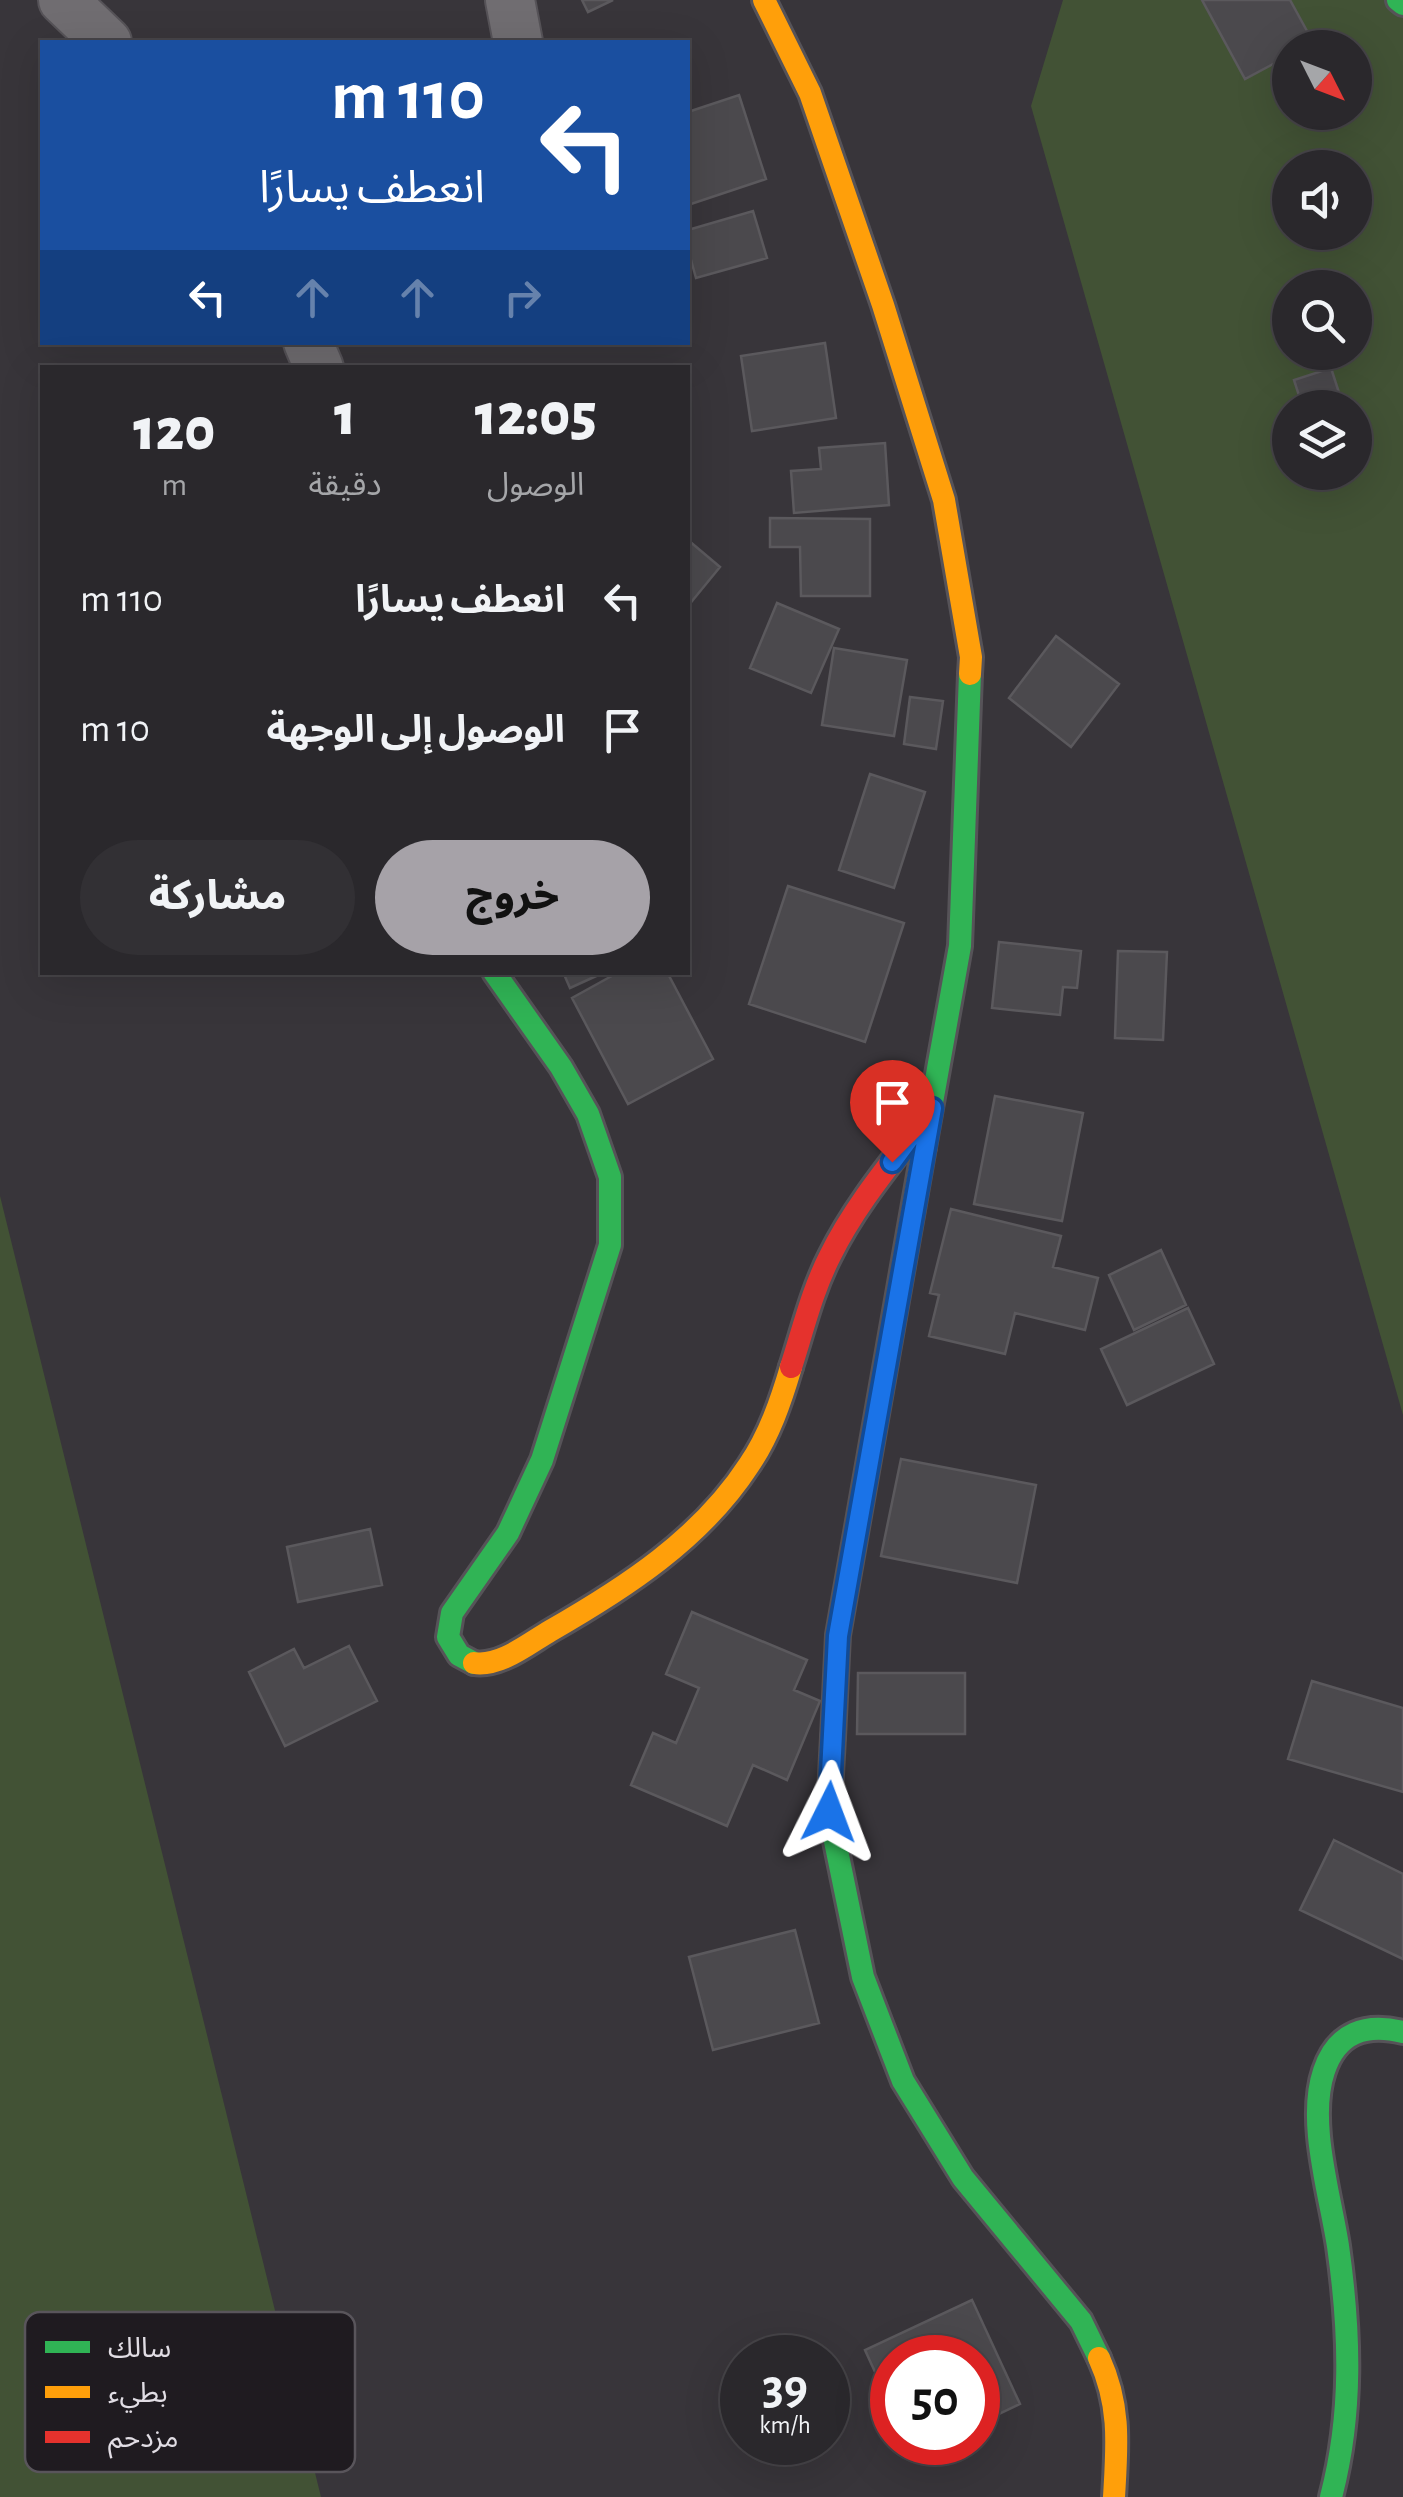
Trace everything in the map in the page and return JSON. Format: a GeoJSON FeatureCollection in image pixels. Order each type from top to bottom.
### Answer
{"type":"FeatureCollection","features":[{"type":"Feature","properties":{"kind":"main road"},"geometry":{"type":"LineString","coordinates":[[764,0],[810,93],[900,358],[944,500],[971,657],[960,946],[838,1636],[829,1812],[863,1976],[903,2081],[963,2178],[1081,2321],[1110,2382],[1118,2434],[1114,2497]]}},
{"type":"Feature","properties":{"kind":"main road"},"geometry":{"type":"LineString","coordinates":[[496,975],[562,1067],[588,1114],[610,1177],[610,1245],[542,1460],[508,1533],[452,1613],[448,1637],[459,1655],[478,1665],[498,1662],[622,1588],[696,1530],[749,1465],[784,1396],[832,1248],[932,1108]]}},
{"type":"Feature","properties":{"kind":"main road"},"geometry":{"type":"LineString","coordinates":[[1330,2497],[1346,2436],[1348,2376],[1343,2282],[1320,2130],[1319,2094],[1324,2071],[1337,2044],[1374,2026],[1403,2032]]}},
{"type":"Feature","properties":{"kind":"street"},"geometry":{"type":"LineString","coordinates":[[63,0],[104,40]]}},
{"type":"Feature","properties":{"kind":"street"},"geometry":{"type":"LineString","coordinates":[[510,0],[518,40]]}},
{"type":"Feature","properties":{"kind":"green space"},"geometry":{"type":"Polygon","coordinates":[[[1063,0],[1403,0],[1403,1415],[1031,106],[1063,0]]]}},
{"type":"Feature","properties":{"kind":"green space"},"geometry":{"type":"Polygon","coordinates":[[[0,1196],[275,2312],[25,2312],[25,2472],[315,2472],[321,2497],[0,2497],[0,1196]]]}},
{"type":"Feature","properties":{"kind":"building"},"geometry":{"type":"Polygon","coordinates":[[[582,0],[613,0],[588,12],[582,0]]]}},
{"type":"Feature","properties":{"kind":"building"},"geometry":{"type":"Polygon","coordinates":[[[1202,0],[1290,0],[1306,30],[1272,30],[1272,65],[1245,79],[1202,0]]]}},
{"type":"Feature","properties":{"kind":"building"},"geometry":{"type":"Polygon","coordinates":[[[739,95],[766,179],[690,204],[690,111],[739,95]]]}},
{"type":"Feature","properties":{"kind":"building"},"geometry":{"type":"Polygon","coordinates":[[[753,211],[767,258],[696,278],[690,256],[690,229],[753,211]]]}},
{"type":"Feature","properties":{"kind":"building"},"geometry":{"type":"Polygon","coordinates":[[[825,343],[836,418],[752,431],[741,356],[825,343]]]}},
{"type":"Feature","properties":{"kind":"building"},"geometry":{"type":"Polygon","coordinates":[[[1332,370],[1338,390],[1297,390],[1294,380],[1332,370]]]}},
{"type":"Feature","properties":{"kind":"building"},"geometry":{"type":"Polygon","coordinates":[[[885,443],[889,505],[794,513],[791,471],[821,469],[819,448],[885,443]]]}},
{"type":"Feature","properties":{"kind":"building"},"geometry":{"type":"Polygon","coordinates":[[[770,518],[870,519],[870,596],[801,596],[800,547],[770,547],[770,518]]]}},
{"type":"Feature","properties":{"kind":"building"},"geometry":{"type":"Polygon","coordinates":[[[690,542],[720,567],[690,604],[690,542]]]}},
{"type":"Feature","properties":{"kind":"building"},"geometry":{"type":"Polygon","coordinates":[[[777,603],[839,629],[811,693],[750,668],[777,603]]]}},
{"type":"Feature","properties":{"kind":"building"},"geometry":{"type":"Polygon","coordinates":[[[1056,636],[1119,684],[1071,747],[1009,698],[1056,636]]]}},
{"type":"Feature","properties":{"kind":"building"},"geometry":{"type":"Polygon","coordinates":[[[834,648],[907,660],[894,736],[822,725],[834,648]]]}},
{"type":"Feature","properties":{"kind":"building"},"geometry":{"type":"Polygon","coordinates":[[[910,697],[943,701],[936,749],[904,744],[910,697]]]}},
{"type":"Feature","properties":{"kind":"building"},"geometry":{"type":"Polygon","coordinates":[[[870,774],[925,792],[894,888],[839,870],[870,774]]]}},
{"type":"Feature","properties":{"kind":"building"},"geometry":{"type":"Polygon","coordinates":[[[788,886],[904,923],[865,1042],[749,1004],[788,886]]]}},
{"type":"Feature","properties":{"kind":"building"},"geometry":{"type":"Polygon","coordinates":[[[999,942],[1081,951],[1077,988],[1063,987],[1060,1015],[992,1008],[999,942]]]}},
{"type":"Feature","properties":{"kind":"building"},"geometry":{"type":"Polygon","coordinates":[[[1118,951],[1167,952],[1163,1040],[1115,1038],[1118,951]]]}},
{"type":"Feature","properties":{"kind":"building"},"geometry":{"type":"Polygon","coordinates":[[[564,975],[598,975],[570,988],[564,975]]]}},
{"type":"Feature","properties":{"kind":"building"},"geometry":{"type":"Polygon","coordinates":[[[614,975],[669,975],[713,1059],[628,1104],[572,998],[614,975]]]}},
{"type":"Feature","properties":{"kind":"building"},"geometry":{"type":"Polygon","coordinates":[[[995,1096],[1083,1113],[1062,1221],[974,1204],[995,1096]]]}},
{"type":"Feature","properties":{"kind":"building"},"geometry":{"type":"Polygon","coordinates":[[[951,1209],[1061,1236],[1053,1267],[1098,1278],[1085,1330],[1015,1313],[1005,1354],[929,1336],[939,1295],[930,1293],[951,1209]]]}},
{"type":"Feature","properties":{"kind":"building"},"geometry":{"type":"Polygon","coordinates":[[[1161,1250],[1186,1305],[1134,1330],[1109,1275],[1161,1250]]]}},
{"type":"Feature","properties":{"kind":"building"},"geometry":{"type":"Polygon","coordinates":[[[1188,1308],[1214,1364],[1127,1405],[1101,1349],[1188,1308]]]}},
{"type":"Feature","properties":{"kind":"building"},"geometry":{"type":"Polygon","coordinates":[[[901,1459],[1036,1485],[1017,1583],[881,1556],[901,1459]]]}},
{"type":"Feature","properties":{"kind":"building"},"geometry":{"type":"Polygon","coordinates":[[[370,1529],[382,1585],[298,1602],[287,1547],[370,1529]]]}},
{"type":"Feature","properties":{"kind":"building"},"geometry":{"type":"Polygon","coordinates":[[[692,1612],[807,1660],[794,1690],[820,1701],[787,1780],[753,1765],[727,1826],[631,1785],[653,1733],[676,1743],[699,1688],[666,1674],[692,1612]]]}},
{"type":"Feature","properties":{"kind":"building"},"geometry":{"type":"Polygon","coordinates":[[[349,1646],[377,1701],[285,1746],[249,1672],[294,1649],[304,1668],[349,1646]]]}},
{"type":"Feature","properties":{"kind":"building"},"geometry":{"type":"Polygon","coordinates":[[[858,1673],[965,1673],[965,1734],[857,1734],[858,1673]]]}},
{"type":"Feature","properties":{"kind":"building"},"geometry":{"type":"Polygon","coordinates":[[[1312,1681],[1403,1708],[1403,1792],[1288,1759],[1312,1681]]]}},
{"type":"Feature","properties":{"kind":"building"},"geometry":{"type":"Polygon","coordinates":[[[1334,1840],[1403,1874],[1403,1959],[1300,1910],[1334,1840]]]}},
{"type":"Feature","properties":{"kind":"building"},"geometry":{"type":"Polygon","coordinates":[[[795,1930],[819,2023],[713,2050],[689,1957],[795,1930]]]}},
{"type":"Feature","properties":{"kind":"building"},"geometry":{"type":"Polygon","coordinates":[[[972,2300],[988,2335],[897,2335],[972,2300]]]}},
{"type":"Feature","properties":{"kind":"building"},"geometry":{"type":"Polygon","coordinates":[[[1000,2361],[1020,2404],[1000,2414],[1000,2361]]]}},
{"type":"Feature","properties":{"kind":"traffic: fast"},"geometry":{"type":"LineString","coordinates":[[1398,0],[1403,4]]}},
{"type":"Feature","properties":{"kind":"traffic: fast"},"geometry":{"type":"LineString","coordinates":[[924,1147],[960,946],[970,674]]}},
{"type":"Feature","properties":{"kind":"traffic: fast"},"geometry":{"type":"LineString","coordinates":[[474,1663],[459,1655],[448,1637],[452,1613],[508,1533],[542,1460],[610,1245],[610,1177],[588,1114],[561,1067],[496,975]]}},
{"type":"Feature","properties":{"kind":"traffic: fast"},"geometry":{"type":"LineString","coordinates":[[833,1737],[829,1812],[863,1977],[903,2081],[963,2178],[1081,2321],[1099,2358]]}},
{"type":"Feature","properties":{"kind":"traffic: fast"},"geometry":{"type":"LineString","coordinates":[[1331,2497],[1343,2434],[1347,2341],[1338,2246],[1319,2135],[1319,2091],[1330,2058],[1345,2039],[1365,2030],[1403,2032]]}},
{"type":"Feature","properties":{"kind":"traffic: slow"},"geometry":{"type":"LineString","coordinates":[[764,0],[810,93],[883,305],[944,500],[971,657],[970,674]]}},
{"type":"Feature","properties":{"kind":"traffic: slow"},"geometry":{"type":"LineString","coordinates":[[833,1737],[838,1635],[924,1147]]}},
{"type":"Feature","properties":{"kind":"traffic: slow"},"geometry":{"type":"LineString","coordinates":[[474,1663],[494,1662],[523,1648],[633,1579],[685,1539],[730,1492],[756,1454],[774,1418],[791,1367]]}},
{"type":"Feature","properties":{"kind":"traffic: slow"},"geometry":{"type":"LineString","coordinates":[[1099,2358],[1114,2410],[1114,2497]]}},
{"type":"Feature","properties":{"kind":"traffic: jam"},"geometry":{"type":"LineString","coordinates":[[791,1367],[830,1256],[873,1186],[923,1121]]}},
{"type":"Feature","properties":{"kind":"route"},"geometry":{"type":"LineString","coordinates":[[829,1812],[838,1636],[932,1108],[892,1162]]}}]}
